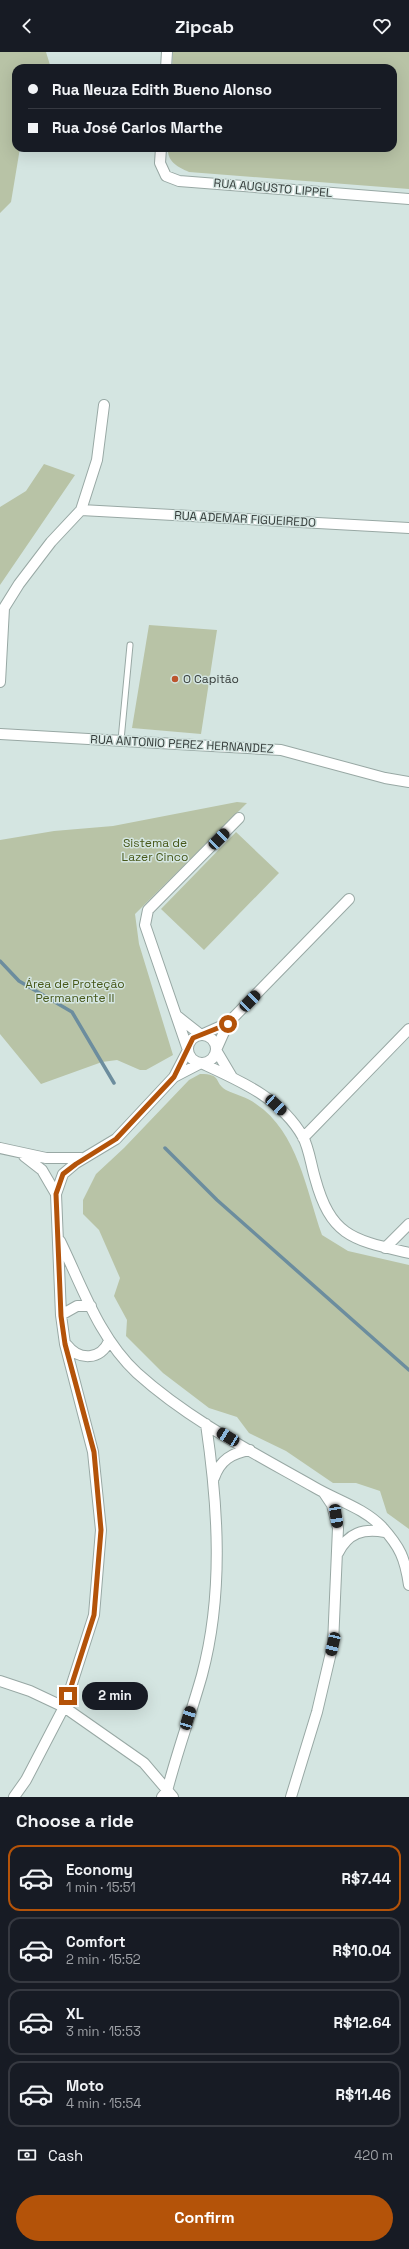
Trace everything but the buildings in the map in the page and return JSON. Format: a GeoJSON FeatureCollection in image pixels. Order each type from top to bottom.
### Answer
{"type":"FeatureCollection","features":[{"type":"Feature","properties":{"kind":"street"},"geometry":{"type":"LineString","coordinates":[[166,64],[167,52]]}},
{"type":"Feature","properties":{"kind":"street","name":"RUA AUGUSTO LIPPEL"},"geometry":{"type":"LineString","coordinates":[[161,152],[160,163],[166,176],[179,181],[409,199]]}},
{"type":"Feature","properties":{"kind":"street"},"geometry":{"type":"LineString","coordinates":[[0,682],[4,608],[19,584],[51,542],[81,510],[98,460],[104,405]]}},
{"type":"Feature","properties":{"kind":"street","name":"RUA ADEMAR FIGUEIREDO"},"geometry":{"type":"LineString","coordinates":[[81,510],[409,528]]}},
{"type":"Feature","properties":{"kind":"street","name":"RUA ANTONIO PEREZ HERNANDEZ"},"geometry":{"type":"LineString","coordinates":[[0,734],[281,750],[385,778],[409,782]]}},
{"type":"Feature","properties":{"kind":"street"},"geometry":{"type":"LineString","coordinates":[[239,818],[148,910],[145,918],[145,926],[164,985],[177,1016],[188,1050],[192,1058],[266,1095],[287,1115],[303,1138],[325,1209],[334,1223],[347,1234],[385,1248],[409,1253]]}},
{"type":"Feature","properties":{"kind":"street"},"geometry":{"type":"LineString","coordinates":[[174,1077],[211,1059],[228,1024],[349,899]]}},
{"type":"Feature","properties":{"kind":"street"},"geometry":{"type":"LineString","coordinates":[[177,1016],[201,1035],[213,1040],[216,1050],[232,1077]]}},
{"type":"Feature","properties":{"kind":"street"},"geometry":{"type":"LineString","coordinates":[[63,1174],[116,1139],[174,1077],[188,1050],[190,1042],[201,1035],[228,1024]]}},
{"type":"Feature","properties":{"kind":"street"},"geometry":{"type":"LineString","coordinates":[[303,1138],[409,1029]]}},
{"type":"Feature","properties":{"kind":"street"},"geometry":{"type":"LineString","coordinates":[[0,1148],[19,1154],[58,1160],[77,1159],[89,1156]]}},
{"type":"Feature","properties":{"kind":"street"},"geometry":{"type":"LineString","coordinates":[[19,1154],[32,1161],[42,1170],[56,1194]]}},
{"type":"Feature","properties":{"kind":"street"},"geometry":{"type":"LineString","coordinates":[[14,1797],[26,1780],[64,1707],[94,1615],[101,1530],[94,1452],[65,1344],[61,1316],[56,1194],[65,1164],[58,1160]]}},
{"type":"Feature","properties":{"kind":"street"},"geometry":{"type":"LineString","coordinates":[[385,1248],[409,1224]]}},
{"type":"Feature","properties":{"kind":"street"},"geometry":{"type":"LineString","coordinates":[[59,1239],[109,1341],[132,1368],[166,1398],[206,1424],[324,1493],[336,1497],[374,1520],[399,1548],[406,1563],[409,1585]]}},
{"type":"Feature","properties":{"kind":"street"},"geometry":{"type":"LineString","coordinates":[[61,1316],[77,1306],[91,1306]]}},
{"type":"Feature","properties":{"kind":"street"},"geometry":{"type":"LineString","coordinates":[[65,1344],[72,1352],[83,1356],[99,1353],[105,1349],[109,1341]]}},
{"type":"Feature","properties":{"kind":"street"},"geometry":{"type":"LineString","coordinates":[[167,1795],[202,1674],[214,1610],[217,1530],[214,1480],[206,1424]]}},
{"type":"Feature","properties":{"kind":"street"},"geometry":{"type":"LineString","coordinates":[[214,1480],[218,1468],[228,1458],[250,1450]]}},
{"type":"Feature","properties":{"kind":"street"},"geometry":{"type":"LineString","coordinates":[[291,1797],[317,1712],[333,1644],[338,1528],[332,1505],[324,1493]]}},
{"type":"Feature","properties":{"kind":"street"},"geometry":{"type":"LineString","coordinates":[[337,1554],[346,1539],[355,1533],[373,1530],[385,1532]]}},
{"type":"Feature","properties":{"kind":"street"},"geometry":{"type":"LineString","coordinates":[[0,1681],[30,1691],[64,1707],[144,1763],[155,1774],[167,1795]]}},
{"type":"Feature","properties":{"kind":"lane"},"geometry":{"type":"LineString","coordinates":[[121,740],[130,645]]}},
{"type":"Feature","properties":{"kind":"green space"},"geometry":{"type":"Polygon","coordinates":[[[0,52],[46,52],[50,64],[12,64],[12,152],[19,152],[11,202],[0,213],[0,52]]]}},
{"type":"Feature","properties":{"kind":"green space"},"geometry":{"type":"Polygon","coordinates":[[[173,52],[409,52],[409,189],[189,172],[174,163],[169,157],[168,153],[397,152],[397,64],[172,64],[173,52]]]}},
{"type":"Feature","properties":{"kind":"green space"},"geometry":{"type":"Polygon","coordinates":[[[44,464],[75,475],[0,585],[0,507],[26,491],[44,464]]]}},
{"type":"Feature","properties":{"kind":"green space","name":"O Capitão"},"geometry":{"type":"Polygon","coordinates":[[[149,625],[217,630],[201,734],[132,728],[149,625]]]}},
{"type":"Feature","properties":{"kind":"green space","name":"Área de Proteção Permanente II"},"geometry":{"type":"Polygon","coordinates":[[[237,802],[247,803],[135,914],[139,944],[173,1055],[146,1070],[140,1070],[117,1060],[102,1062],[41,1084],[0,1034],[0,840],[54,831],[113,826],[237,802]]]}},
{"type":"Feature","properties":{"kind":"green space"},"geometry":{"type":"Polygon","coordinates":[[[236,832],[279,873],[204,950],[161,909],[236,832]]]}},
{"type":"Feature","properties":{"kind":"green space"},"geometry":{"type":"Polygon","coordinates":[[[200,1074],[212,1075],[226,1090],[253,1102],[270,1116],[282,1130],[299,1163],[322,1235],[348,1251],[409,1265],[409,1529],[387,1513],[380,1491],[356,1483],[333,1483],[286,1451],[249,1433],[237,1417],[209,1408],[163,1373],[126,1336],[127,1320],[114,1296],[120,1278],[99,1230],[83,1214],[83,1200],[96,1174],[124,1148],[189,1080],[200,1074]]]}},
{"type":"Feature","properties":{"kind":"waterway"},"geometry":{"type":"LineString","coordinates":[[0,961],[19,981],[72,1012],[114,1083]]}},
{"type":"Feature","properties":{"kind":"waterway"},"geometry":{"type":"LineString","coordinates":[[165,1148],[217,1200],[409,1370]]}},
{"type":"Feature","properties":{"kind":"place","name":"O Capitão"},"geometry":{"type":"Point","coordinates":[175,679]}},
{"type":"Feature","properties":{"kind":"route"},"geometry":{"type":"LineString","coordinates":[[68,1696],[94,1615],[101,1530],[94,1452],[65,1344],[61,1316],[58,1261],[59,1239],[55,1200],[58,1185],[63,1174],[69,1168],[116,1139],[174,1077],[193,1038],[228,1024]]}},
{"type":"Feature","properties":{"kind":"park label","name":"Sistema de Lazer Cinco"},"geometry":{"type":"Point","coordinates":[155,850]}}]}
